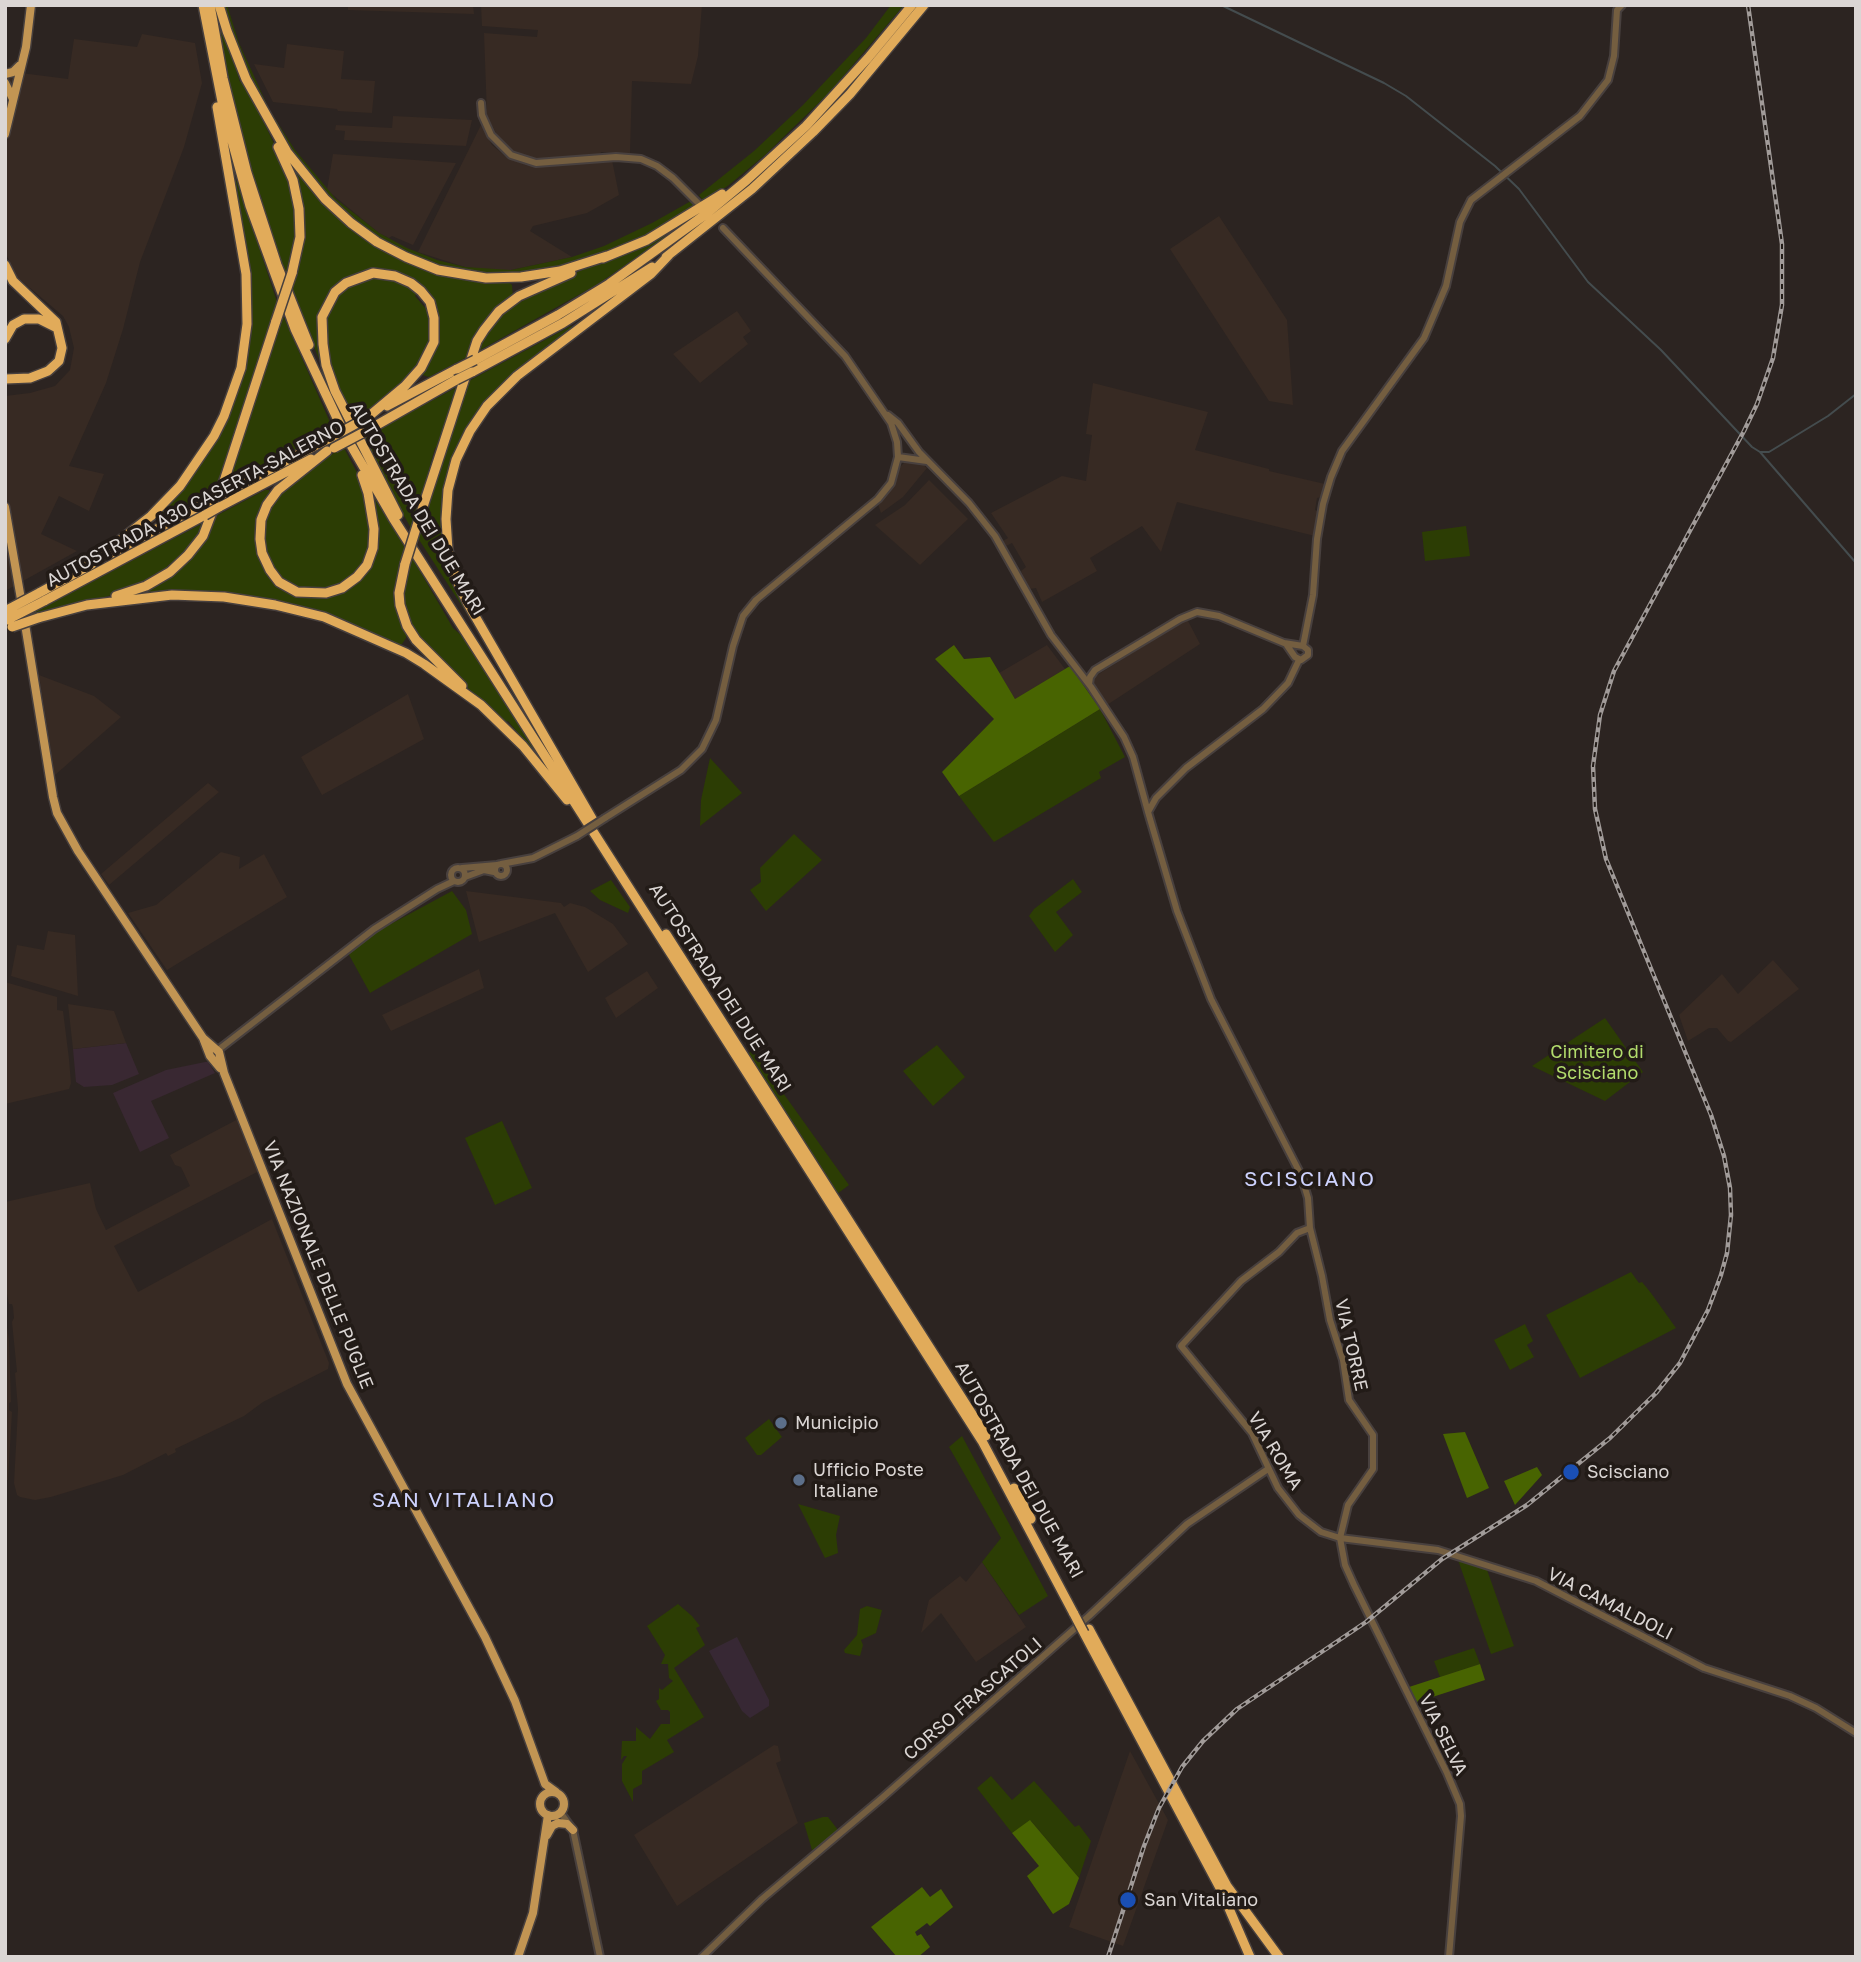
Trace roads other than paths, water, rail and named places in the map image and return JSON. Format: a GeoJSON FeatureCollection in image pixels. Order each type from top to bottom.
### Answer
{"type":"FeatureCollection","features":[{"type":"Feature","properties":{"kind":"highway"},"geometry":{"type":"LineString","coordinates":[[7,622],[38,618],[87,605],[158,580],[179,565],[197,545],[212,517],[292,273],[300,237],[298,200],[289,172],[255,99],[219,5]]}},
{"type":"Feature","properties":{"kind":"highway","name":"AUTOSTRADA A30 CASERTA-SALERNO"},"geometry":{"type":"LineString","coordinates":[[7,622],[87,566],[475,360],[609,284],[679,235],[740,186],[797,134],[843,87],[912,5]]}},
{"type":"Feature","properties":{"kind":"highway","name":"AUTOSTRADA A30 CASERTA-SALERNO"},"geometry":{"type":"LineString","coordinates":[[41,597],[368,430],[419,399],[584,311],[669,255],[752,189],[813,132],[850,94],[924,5]]}},
{"type":"Feature","properties":{"kind":"highway"},"geometry":{"type":"LineString","coordinates":[[87,566],[151,516],[180,486],[214,436],[228,407],[241,368],[247,306],[245,260],[212,78],[206,7]]}},
{"type":"Feature","properties":{"kind":"highway","name":"AUTOSTRADA DEI DUE MARI"},"geometry":{"type":"LineString","coordinates":[[206,7],[224,112],[250,206],[271,268],[304,350],[345,435],[393,518],[966,1410]]}},
{"type":"Feature","properties":{"kind":"highway","name":"AUTOSTRADA DEI DUE MARI"},"geometry":{"type":"LineString","coordinates":[[206,7],[238,141],[277,265],[324,379],[351,432],[398,515],[966,1410],[1081,1614],[1083,1630],[1221,1889],[1250,1957]]}},
{"type":"Feature","properties":{"kind":"highway"},"geometry":{"type":"LineString","coordinates":[[255,99],[286,152],[325,199],[364,233],[406,257],[454,274],[502,278],[560,271],[607,256]]}},
{"type":"Feature","properties":{"kind":"highway"},"geometry":{"type":"LineString","coordinates":[[643,909],[562,794],[523,746],[416,640],[407,626],[399,593],[405,564],[477,341],[499,311],[519,296],[647,240],[728,190],[740,186]]}},
{"type":"Feature","properties":{"kind":"highway"},"geometry":{"type":"LineString","coordinates":[[594,822],[485,636],[456,579],[448,550],[448,490],[456,460],[470,431],[487,406],[517,376],[651,274],[669,255]]}},
{"type":"Feature","properties":{"kind":"highway"},"geometry":{"type":"LineString","coordinates":[[5,265],[13,281],[56,322],[62,348],[59,361],[54,367],[36,376],[8,379]]}},
{"type":"Feature","properties":{"kind":"highway"},"geometry":{"type":"LineString","coordinates":[[365,418],[405,386],[421,368],[435,342],[435,318],[421,291],[395,276],[373,273],[346,283],[335,292],[323,317],[323,344],[326,365],[335,391],[398,515]]}},
{"type":"Feature","properties":{"kind":"highway"},"geometry":{"type":"LineString","coordinates":[[5,339],[13,325],[24,319],[39,319],[58,330]]}},
{"type":"Feature","properties":{"kind":"highway"},"geometry":{"type":"LineString","coordinates":[[304,350],[332,418],[365,482],[372,508],[373,529],[370,556],[367,565],[357,577],[342,588],[326,593],[297,592],[279,582],[270,570],[262,553],[261,520],[267,505],[278,490],[330,449]]}},
{"type":"Feature","properties":{"kind":"highway"},"geometry":{"type":"LineString","coordinates":[[87,605],[172,595],[224,597],[275,605],[324,617],[415,658],[481,705]]}},
{"type":"Feature","properties":{"kind":"highway","name":"AUTOSTRADA DEI DUE MARI"},"geometry":{"type":"LineString","coordinates":[[1083,1630],[1227,1886],[1279,1957]]}},
{"type":"Feature","properties":{"kind":"main road"},"geometry":{"type":"LineString","coordinates":[[5,134],[26,47],[32,5]]}},
{"type":"Feature","properties":{"kind":"main road"},"geometry":{"type":"LineString","coordinates":[[5,74],[13,72],[21,64]]}},
{"type":"Feature","properties":{"kind":"main road"},"geometry":{"type":"LineString","coordinates":[[5,83],[13,99]]}},
{"type":"Feature","properties":{"kind":"main road","name":"VIA NAZIONALE DELLE PUGLIE"},"geometry":{"type":"LineString","coordinates":[[5,507],[57,813],[78,851],[215,1053],[347,1384],[485,1637],[525,1727],[541,1775]]}},
{"type":"Feature","properties":{"kind":"main road"},"geometry":{"type":"LineString","coordinates":[[541,1775],[545,1784],[564,1801],[560,1812],[553,1815],[548,1815],[541,1808],[541,1775]]}},
{"type":"Feature","properties":{"kind":"main road"},"geometry":{"type":"LineString","coordinates":[[542,1797],[548,1792],[556,1792]]}},
{"type":"Feature","properties":{"kind":"main road"},"geometry":{"type":"LineString","coordinates":[[518,1957],[533,1913],[548,1815]]}},
{"type":"Feature","properties":{"kind":"main road"},"geometry":{"type":"LineString","coordinates":[[544,1848],[549,1831],[555,1824],[562,1822],[573,1830]]}},
{"type":"Feature","properties":{"kind":"street"},"geometry":{"type":"LineString","coordinates":[[1148,812],[1156,798],[1186,768],[1263,709],[1287,682],[1301,646],[1311,604],[1321,517],[1336,464],[1349,438],[1385,395],[1424,338],[1446,286],[1465,209],[1471,200],[1580,116],[1608,80],[1614,56],[1617,10],[1622,5]]}},
{"type":"Feature","properties":{"kind":"street"},"geometry":{"type":"LineString","coordinates":[[481,103],[485,124],[491,135],[511,155],[536,163],[616,157],[641,159],[657,166],[673,178],[698,203]]}},
{"type":"Feature","properties":{"kind":"street"},"geometry":{"type":"LineString","coordinates":[[452,878],[461,882],[465,877],[484,870],[544,854],[681,770],[702,749],[716,720],[733,646],[743,616],[756,600],[873,504],[891,483],[898,446],[886,414],[845,356],[723,228]]}},
{"type":"Feature","properties":{"kind":"street"},"geometry":{"type":"LineString","coordinates":[[886,414],[898,423],[919,455]]}},
{"type":"Feature","properties":{"kind":"street"},"geometry":{"type":"LineString","coordinates":[[898,446],[919,455]]}},
{"type":"Feature","properties":{"kind":"street"},"geometry":{"type":"LineString","coordinates":[[898,457],[919,455]]}},
{"type":"Feature","properties":{"kind":"street","name":"VIA TORRE"},"geometry":{"type":"LineString","coordinates":[[919,455],[929,461],[995,536],[1051,635],[1087,677],[1124,737],[1133,757],[1177,911],[1210,999],[1301,1175],[1330,1320],[1343,1360],[1349,1400],[1370,1429],[1374,1440],[1373,1469],[1348,1506],[1340,1538]]}},
{"type":"Feature","properties":{"kind":"street"},"geometry":{"type":"LineString","coordinates":[[1087,677],[1188,614],[1197,612],[1219,616],[1284,643],[1301,646],[1307,649],[1306,659],[1297,658],[1284,643]]}},
{"type":"Feature","properties":{"kind":"street"},"geometry":{"type":"LineString","coordinates":[[498,867],[501,877],[519,862]]}},
{"type":"Feature","properties":{"kind":"street"},"geometry":{"type":"LineString","coordinates":[[215,1053],[374,929],[452,878],[453,869],[505,866],[507,872]]}},
{"type":"Feature","properties":{"kind":"street"},"geometry":{"type":"LineString","coordinates":[[462,868],[465,877]]}},
{"type":"Feature","properties":{"kind":"street","name":"VIA ROMA"},"geometry":{"type":"LineString","coordinates":[[1310,1228],[1297,1233],[1279,1252],[1241,1281],[1181,1346],[1252,1433],[1278,1488],[1299,1514],[1321,1532],[1340,1538]]}},
{"type":"Feature","properties":{"kind":"street"},"geometry":{"type":"LineString","coordinates":[[1081,1614],[1187,1524],[1268,1469]]}},
{"type":"Feature","properties":{"kind":"street","name":"VIA CAMALDOLI"},"geometry":{"type":"LineString","coordinates":[[1340,1538],[1423,1547],[1524,1577],[1605,1615],[1704,1668],[1816,1707],[1856,1733]]}},
{"type":"Feature","properties":{"kind":"street","name":"VIA SELVA"},"geometry":{"type":"LineString","coordinates":[[1340,1538],[1345,1565],[1354,1585],[1460,1804],[1449,1957]]}},
{"type":"Feature","properties":{"kind":"street","name":"CORSO FRASCATOLI"},"geometry":{"type":"LineString","coordinates":[[702,1957],[762,1899],[1083,1630]]}},
{"type":"Feature","properties":{"kind":"street"},"geometry":{"type":"LineString","coordinates":[[560,1812],[573,1830],[600,1957]]}},
{"type":"Feature","properties":{"kind":"waterway"},"geometry":{"type":"LineString","coordinates":[[1221,5],[1384,83],[1406,96],[1495,166],[1519,189],[1588,282],[1661,350],[1752,447],[1760,452],[1856,563]]}},
{"type":"Feature","properties":{"kind":"waterway"},"geometry":{"type":"LineString","coordinates":[[1760,452],[1769,452],[1828,416],[1856,394]]}},
{"type":"Feature","properties":{"kind":"railway"},"geometry":{"type":"LineString","coordinates":[[1108,1957],[1159,1808],[1182,1767],[1203,1741],[1237,1709],[1366,1622],[1442,1559],[1527,1505],[1610,1438],[1656,1393],[1680,1363],[1708,1310],[1721,1275],[1727,1253],[1731,1215],[1730,1188],[1724,1156],[1711,1115],[1606,859],[1595,809],[1593,766],[1600,715],[1614,671],[1744,431],[1757,404],[1773,358],[1782,305],[1782,244],[1748,5]]}},
{"type":"Feature","properties":{"kind":"place","name":"Municipio"},"geometry":{"type":"Point","coordinates":[781,1423]}},
{"type":"Feature","properties":{"kind":"place","name":"Scisciano"},"geometry":{"type":"Point","coordinates":[1571,1472]}},
{"type":"Feature","properties":{"kind":"place","name":"Ufficio Poste Italiane"},"geometry":{"type":"Point","coordinates":[799,1480]}},
{"type":"Feature","properties":{"kind":"place","name":"San Vitaliano"},"geometry":{"type":"Point","coordinates":[1128,1900]}},
{"type":"Feature","properties":{"kind":"district","name":"SCISCIANO"},"geometry":{"type":"Point","coordinates":[1310,1179]}},
{"type":"Feature","properties":{"kind":"district","name":"SAN VITALIANO"},"geometry":{"type":"Point","coordinates":[464,1500]}},
{"type":"Feature","properties":{"kind":"park label","name":"Cimitero di Scisciano"},"geometry":{"type":"Point","coordinates":[1597,1062]}}]}
